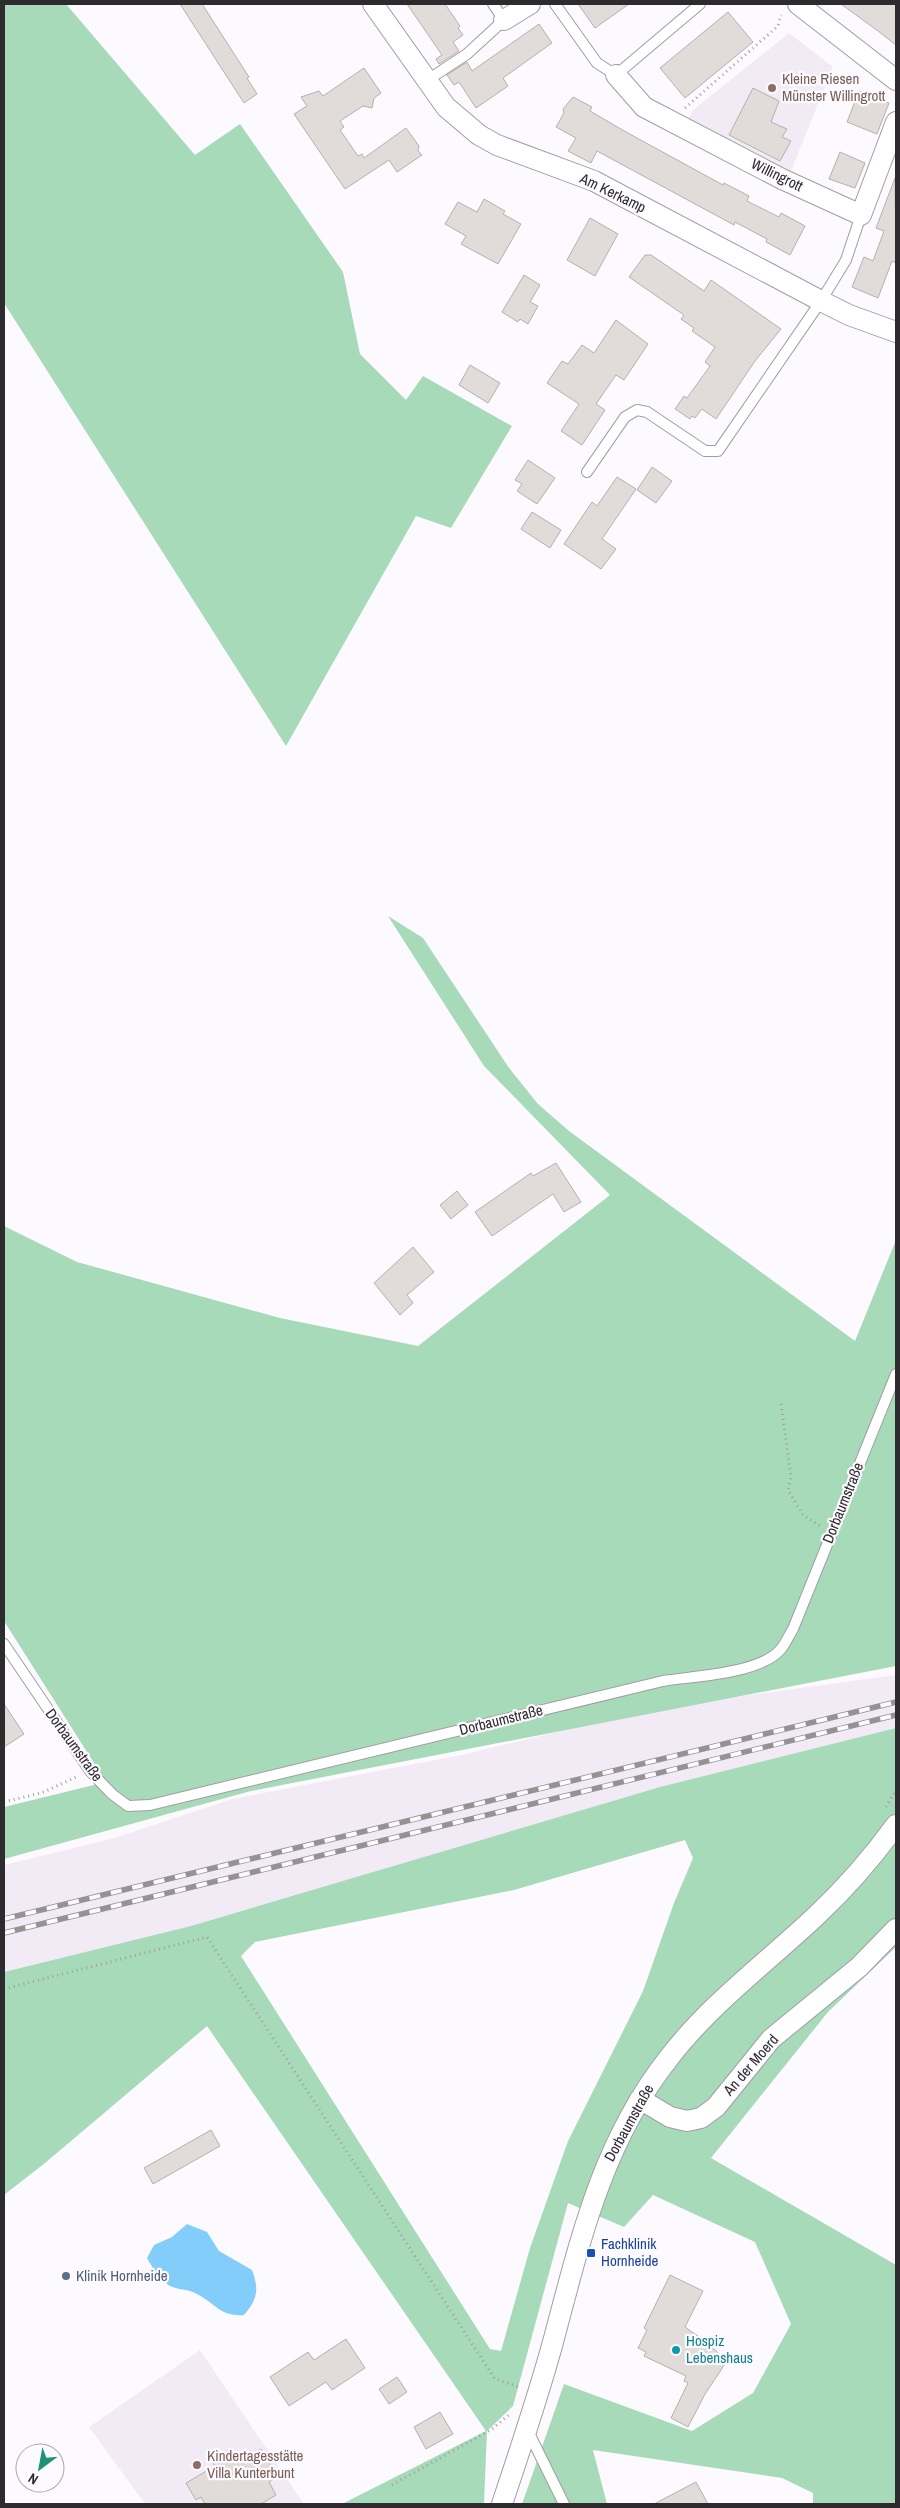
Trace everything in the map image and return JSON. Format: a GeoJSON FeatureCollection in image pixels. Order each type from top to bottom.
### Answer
{"type":"FeatureCollection","features":[{"type":"Feature","properties":{"kind":"street","name":"Am Kerkamp"},"geometry":{"type":"LineString","coordinates":[[374,4],[446,107],[479,135],[498,145],[594,181],[821,301],[849,315],[896,332]]}},
{"type":"Feature","properties":{"kind":"street"},"geometry":{"type":"LineString","coordinates":[[499,12],[530,4]]}},
{"type":"Feature","properties":{"kind":"street"},"geometry":{"type":"LineString","coordinates":[[791,7],[896,80]]}},
{"type":"Feature","properties":{"kind":"street","name":"Willingrott"},"geometry":{"type":"LineString","coordinates":[[616,75],[644,107],[782,178],[861,215]]}},
{"type":"Feature","properties":{"kind":"street"},"geometry":{"type":"LineString","coordinates":[[861,215],[896,122]]}},
{"type":"Feature","properties":{"kind":"street","name":"Dorbaumstraße"},"geometry":{"type":"LineString","coordinates":[[502,2504],[539,2392],[586,2221],[600,2180],[621,2131],[667,2060],[705,2016],[852,1881],[896,1825]]}},
{"type":"Feature","properties":{"kind":"street","name":"An der Moerd"},"geometry":{"type":"LineString","coordinates":[[640,2099],[670,2118],[687,2121],[701,2118],[716,2107],[771,2040],[859,1967],[896,1928]]}},
{"type":"Feature","properties":{"kind":"lane"},"geometry":{"type":"LineString","coordinates":[[555,4],[597,63],[616,75],[700,4]]}},
{"type":"Feature","properties":{"kind":"lane"},"geometry":{"type":"LineString","coordinates":[[426,81],[467,54],[499,12]]}},
{"type":"Feature","properties":{"kind":"lane"},"geometry":{"type":"LineString","coordinates":[[587,472],[625,417],[637,410],[647,412],[705,451],[718,451],[821,301],[846,260],[861,215]]}},
{"type":"Feature","properties":{"kind":"lane","name":"Dorbaumstraße"},"geometry":{"type":"LineString","coordinates":[[4,1644],[90,1771],[112,1794],[128,1806],[150,1805],[663,1680],[749,1666],[762,1662],[780,1650],[793,1629],[896,1374]]}},
{"type":"Feature","properties":{"kind":"lane"},"geometry":{"type":"LineString","coordinates":[[527,2429],[564,2504]]}},
{"type":"Feature","properties":{"kind":"path"},"geometry":{"type":"LineString","coordinates":[[677,124],[687,104],[778,26],[779,17],[791,7]]}},
{"type":"Feature","properties":{"kind":"path"},"geometry":{"type":"LineString","coordinates":[[781,1404],[791,1477],[788,1490],[803,1515],[831,1534]]}},
{"type":"Feature","properties":{"kind":"path"},"geometry":{"type":"LineString","coordinates":[[4,1802],[44,1792],[90,1771]]}},
{"type":"Feature","properties":{"kind":"path"},"geometry":{"type":"LineString","coordinates":[[4,1989],[207,1937],[495,2379],[500,2383],[539,2392]]}},
{"type":"Feature","properties":{"kind":"path"},"geometry":{"type":"LineString","coordinates":[[392,2485],[492,2428],[514,2410]]}},
{"type":"Feature","properties":{"kind":"shaded area","name":"Kleine Riesen Münster Willingrott"},"geometry":{"type":"Polygon","coordinates":[[[789,33],[833,67],[789,176],[686,122],[693,110],[789,33]]]}},
{"type":"Feature","properties":{"kind":"shaded area"},"geometry":{"type":"Polygon","coordinates":[[[896,1675],[896,1728],[660,1787],[191,1926],[4,1972],[4,1865],[114,1838],[232,1799],[461,1755],[661,1707],[896,1675]]]}},
{"type":"Feature","properties":{"kind":"shaded area","name":"Kindertagesstätte Villa Kunterbunt"},"geometry":{"type":"Polygon","coordinates":[[[200,2350],[304,2504],[145,2504],[89,2427],[200,2350]]]}},
{"type":"Feature","properties":{"kind":"green space"},"geometry":{"type":"Polygon","coordinates":[[[4,4],[66,4],[195,155],[240,124],[343,272],[360,354],[406,400],[423,376],[512,426],[451,528],[416,516],[286,746],[4,303],[4,4]]]}},
{"type":"Feature","properties":{"kind":"green space"},"geometry":{"type":"Polygon","coordinates":[[[388,916],[423,938],[509,1068],[538,1104],[569,1131],[855,1341],[896,1240],[896,1666],[251,1791],[4,1859],[4,1807],[106,1782],[4,1621],[4,1226],[77,1262],[280,1318],[418,1346],[610,1195],[484,1066],[388,916]]]}},
{"type":"Feature","properties":{"kind":"green space"},"geometry":{"type":"Polygon","coordinates":[[[896,1728],[896,1947],[828,2012],[711,2158],[896,2265],[896,2504],[813,2504],[813,2493],[782,2478],[593,2450],[607,2504],[522,2504],[564,2384],[692,2431],[753,2393],[791,2324],[755,2242],[653,2195],[624,2227],[568,2203],[513,2406],[487,2431],[484,2504],[342,2504],[486,2431],[207,2026],[45,2163],[4,2195],[4,1972],[191,1926],[660,1787],[896,1728]],[[685,1840],[514,1890],[255,1942],[241,1956],[490,2349],[501,2351],[530,2248],[568,2141],[643,1991],[674,1903],[693,1858],[685,1840]]]}},
{"type":"Feature","properties":{"kind":"water"},"geometry":{"type":"Polygon","coordinates":[[[187,2224],[207,2232],[219,2251],[252,2270],[256,2283],[256,2294],[255,2299],[244,2315],[229,2314],[195,2293],[169,2286],[155,2272],[147,2258],[154,2245],[172,2237],[187,2224]]]}},
{"type":"Feature","properties":{"kind":"building"},"geometry":{"type":"Polygon","coordinates":[[[180,4],[202,4],[249,77],[247,78],[257,94],[244,103],[180,4]]]}},
{"type":"Feature","properties":{"kind":"building"},"geometry":{"type":"Polygon","coordinates":[[[407,4],[445,4],[460,26],[458,28],[463,35],[453,42],[459,51],[439,64],[436,59],[442,55],[407,4]]]}},
{"type":"Feature","properties":{"kind":"building"},"geometry":{"type":"Polygon","coordinates":[[[578,4],[629,4],[595,28],[578,4]]]}},
{"type":"Feature","properties":{"kind":"building"},"geometry":{"type":"Polygon","coordinates":[[[841,4],[896,4],[896,45],[878,31],[841,4]]]}},
{"type":"Feature","properties":{"kind":"building"},"geometry":{"type":"Polygon","coordinates":[[[728,12],[753,42],[685,98],[660,68],[728,12]]]}},
{"type":"Feature","properties":{"kind":"building"},"geometry":{"type":"Polygon","coordinates":[[[539,24],[552,43],[503,78],[508,86],[476,108],[459,82],[454,85],[447,75],[467,62],[472,71],[539,24]]]}},
{"type":"Feature","properties":{"kind":"building"},"geometry":{"type":"Polygon","coordinates":[[[364,68],[381,93],[374,98],[372,108],[363,106],[340,121],[344,127],[340,130],[358,156],[362,154],[364,158],[406,128],[419,146],[418,151],[422,155],[397,172],[389,160],[345,189],[294,114],[307,106],[301,97],[319,91],[323,96],[364,68]]]}},
{"type":"Feature","properties":{"kind":"building"},"geometry":{"type":"Polygon","coordinates":[[[753,88],[779,101],[771,122],[787,129],[782,137],[791,141],[780,161],[729,135],[753,88]]]}},
{"type":"Feature","properties":{"kind":"building"},"geometry":{"type":"Polygon","coordinates":[[[859,91],[889,103],[877,134],[847,122],[859,91]]]}},
{"type":"Feature","properties":{"kind":"building"},"geometry":{"type":"Polygon","coordinates":[[[573,97],[592,107],[590,111],[626,132],[723,185],[724,183],[749,196],[747,201],[779,217],[781,213],[805,226],[790,255],[766,242],[767,239],[735,222],[734,225],[597,151],[591,163],[568,151],[576,138],[556,127],[564,113],[563,109],[573,97]]]}},
{"type":"Feature","properties":{"kind":"building"},"geometry":{"type":"Polygon","coordinates":[[[840,152],[865,163],[855,188],[829,179],[840,152]]]}},
{"type":"Feature","properties":{"kind":"building"},"geometry":{"type":"Polygon","coordinates":[[[895,178],[896,263],[892,261],[878,298],[852,287],[864,257],[873,261],[884,231],[876,228],[895,178]]]}},
{"type":"Feature","properties":{"kind":"building"},"geometry":{"type":"Polygon","coordinates":[[[484,199],[505,211],[503,214],[521,224],[498,264],[461,244],[466,236],[445,224],[458,202],[477,212],[484,199]]]}},
{"type":"Feature","properties":{"kind":"building"},"geometry":{"type":"Polygon","coordinates":[[[590,218],[618,234],[595,276],[567,260],[590,218]]]}},
{"type":"Feature","properties":{"kind":"building"},"geometry":{"type":"Polygon","coordinates":[[[645,255],[651,255],[704,291],[711,280],[781,329],[755,361],[716,419],[702,409],[695,418],[692,416],[690,419],[675,409],[684,396],[687,398],[710,366],[705,362],[715,347],[692,331],[694,328],[681,319],[684,315],[629,277],[645,255]]]}},
{"type":"Feature","properties":{"kind":"building"},"geometry":{"type":"Polygon","coordinates":[[[524,275],[540,285],[530,302],[538,306],[528,324],[520,319],[518,322],[502,312],[524,275]]]}},
{"type":"Feature","properties":{"kind":"building"},"geometry":{"type":"Polygon","coordinates":[[[616,320],[648,344],[624,380],[616,375],[596,404],[605,410],[582,445],[561,431],[579,404],[547,383],[562,361],[568,364],[582,345],[594,353],[616,320]]]}},
{"type":"Feature","properties":{"kind":"building"},"geometry":{"type":"Polygon","coordinates":[[[470,365],[500,383],[488,403],[459,385],[470,365]]]}},
{"type":"Feature","properties":{"kind":"building"},"geometry":{"type":"Polygon","coordinates":[[[528,460],[555,478],[537,504],[517,491],[522,484],[515,480],[528,460]]]}},
{"type":"Feature","properties":{"kind":"building"},"geometry":{"type":"Polygon","coordinates":[[[652,467],[672,481],[656,503],[637,490],[652,467]]]}},
{"type":"Feature","properties":{"kind":"building"},"geometry":{"type":"Polygon","coordinates":[[[617,477],[636,489],[602,539],[616,549],[601,569],[564,544],[592,502],[597,506],[617,477]]]}},
{"type":"Feature","properties":{"kind":"building"},"geometry":{"type":"Polygon","coordinates":[[[532,512],[561,530],[550,548],[521,529],[532,512]]]}},
{"type":"Feature","properties":{"kind":"building"},"geometry":{"type":"Polygon","coordinates":[[[556,1163],[581,1202],[564,1212],[553,1194],[492,1236],[475,1212],[531,1173],[533,1176],[556,1163]]]}},
{"type":"Feature","properties":{"kind":"building"},"geometry":{"type":"Polygon","coordinates":[[[457,1191],[468,1205],[451,1219],[440,1205],[457,1191]]]}},
{"type":"Feature","properties":{"kind":"building"},"geometry":{"type":"Polygon","coordinates":[[[413,1247],[434,1272],[407,1295],[413,1303],[400,1315],[374,1283],[413,1247]]]}},
{"type":"Feature","properties":{"kind":"building"},"geometry":{"type":"Polygon","coordinates":[[[4,1704],[24,1734],[4,1747],[4,1704]]]}},
{"type":"Feature","properties":{"kind":"building"},"geometry":{"type":"Polygon","coordinates":[[[211,2130],[220,2146],[153,2184],[144,2168],[211,2130]]]}},
{"type":"Feature","properties":{"kind":"building","name":"Hospiz Lebenshaus"},"geometry":{"type":"Polygon","coordinates":[[[670,2275],[703,2291],[685,2327],[705,2341],[727,2361],[705,2394],[688,2427],[671,2418],[688,2383],[684,2381],[686,2376],[644,2356],[646,2352],[638,2348],[647,2330],[644,2328],[670,2275]]]}},
{"type":"Feature","properties":{"kind":"building"},"geometry":{"type":"Polygon","coordinates":[[[346,2339],[365,2368],[332,2390],[326,2382],[289,2406],[270,2377],[308,2352],[314,2360],[346,2339]]]}},
{"type":"Feature","properties":{"kind":"building"},"geometry":{"type":"Polygon","coordinates":[[[397,2377],[407,2392],[389,2404],[379,2389],[397,2377]]]}},
{"type":"Feature","properties":{"kind":"building"},"geometry":{"type":"Polygon","coordinates":[[[440,2412],[453,2434],[426,2449],[414,2427],[440,2412]]]}},
{"type":"Feature","properties":{"kind":"building"},"geometry":{"type":"Polygon","coordinates":[[[261,2449],[277,2477],[269,2482],[276,2495],[261,2504],[205,2504],[201,2497],[196,2500],[186,2483],[215,2466],[211,2460],[230,2450],[237,2462],[261,2449]]]}},
{"type":"Feature","properties":{"kind":"building"},"geometry":{"type":"Polygon","coordinates":[[[696,2482],[708,2504],[654,2504],[696,2482]]]}},
{"type":"Feature","properties":{"kind":"railway"},"geometry":{"type":"LineString","coordinates":[[4,1919],[896,1702]]}},
{"type":"Feature","properties":{"kind":"railway"},"geometry":{"type":"LineString","coordinates":[[4,1933],[896,1715]]}},
{"type":"Feature","properties":{"kind":"place","name":"Kleine Riesen Münster Willingrott"},"geometry":{"type":"Point","coordinates":[772,88]}},
{"type":"Feature","properties":{"kind":"place","name":"Fachklinik Hornheide"},"geometry":{"type":"Point","coordinates":[591,2253]}},
{"type":"Feature","properties":{"kind":"place","name":"Klinik Hornheide"},"geometry":{"type":"Point","coordinates":[66,2276]}},
{"type":"Feature","properties":{"kind":"place","name":"Hospiz Lebenshaus"},"geometry":{"type":"Point","coordinates":[676,2350]}},
{"type":"Feature","properties":{"kind":"place","name":"Kindertagesstätte Villa Kunterbunt"},"geometry":{"type":"Point","coordinates":[197,2465]}}]}
